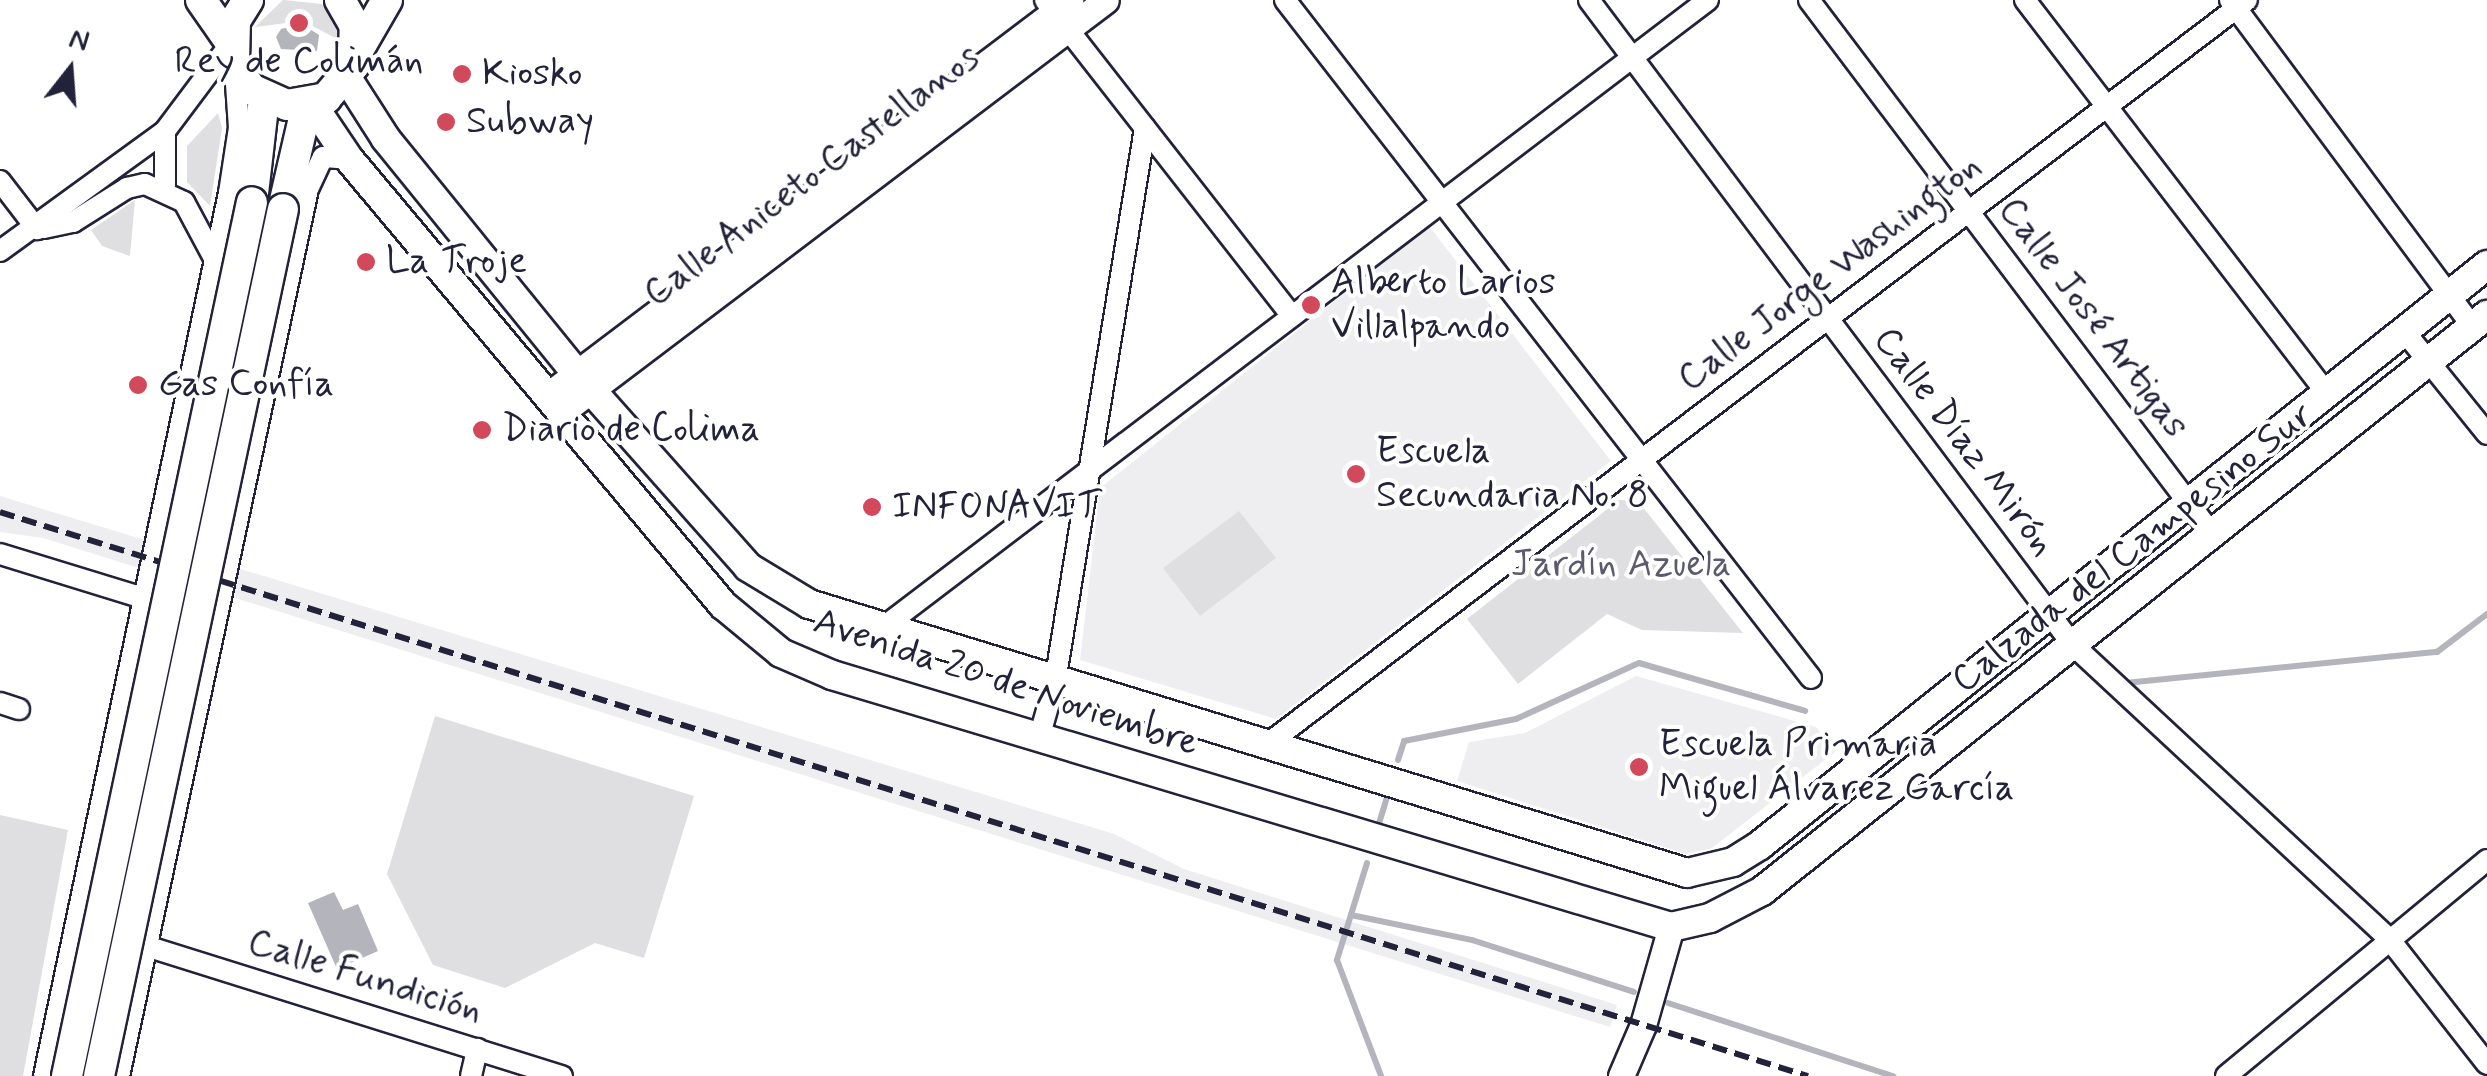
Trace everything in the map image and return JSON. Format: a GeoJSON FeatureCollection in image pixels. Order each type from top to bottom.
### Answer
{"type":"FeatureCollection","features":[{"type":"Feature","properties":{"kind":"main road"},"geometry":{"type":"LineString","coordinates":[[67,1076],[252,202],[264,98],[201,0]]}},
{"type":"Feature","properties":{"kind":"main road"},"geometry":{"type":"LineString","coordinates":[[232,53],[248,0]]}},
{"type":"Feature","properties":{"kind":"main road"},"geometry":{"type":"LineString","coordinates":[[340,0],[355,26],[352,65]]}},
{"type":"Feature","properties":{"kind":"main road"},"geometry":{"type":"LineString","coordinates":[[99,1076],[283,209],[309,104],[352,65],[387,0]]}},
{"type":"Feature","properties":{"kind":"main road","name":"Avenida 20 de Noviembre"},"geometry":{"type":"LineString","coordinates":[[352,65],[386,140],[584,382],[748,567],[810,604],[1664,868],[1706,872]]}},
{"type":"Feature","properties":{"kind":"main road"},"geometry":{"type":"LineString","coordinates":[[264,98],[309,104]]}},
{"type":"Feature","properties":{"kind":"main road","name":"Avenida 20 de Noviembre"},"geometry":{"type":"LineString","coordinates":[[309,104],[349,159],[724,605],[781,653],[1039,738],[1671,927]]}},
{"type":"Feature","properties":{"kind":"main road","name":"Calzada del Campesino Sur"},"geometry":{"type":"LineString","coordinates":[[1706,872],[1760,845],[2487,265]]}},
{"type":"Feature","properties":{"kind":"main road","name":"Calzada del Campesino Sur"},"geometry":{"type":"LineString","coordinates":[[1671,927],[1710,918],[1762,891],[2480,321]]}},
{"type":"Feature","properties":{"kind":"street","name":"Calle Aniceto Castellanos"},"geometry":{"type":"LineString","coordinates":[[555,403],[1060,10],[1106,0]]}},
{"type":"Feature","properties":{"kind":"street"},"geometry":{"type":"LineString","coordinates":[[1285,0],[1812,678]]}},
{"type":"Feature","properties":{"kind":"street","name":"Calle Díaz Mirón"},"geometry":{"type":"LineString","coordinates":[[1590,0],[2072,645],[2390,940],[2487,1064]]}},
{"type":"Feature","properties":{"kind":"street"},"geometry":{"type":"LineString","coordinates":[[881,629],[1708,0]]}},
{"type":"Feature","properties":{"kind":"street","name":"Calle José Artigas"},"geometry":{"type":"LineString","coordinates":[[1809,0],[2212,534]]}},
{"type":"Feature","properties":{"kind":"street"},"geometry":{"type":"LineString","coordinates":[[2025,0],[2327,393]]}},
{"type":"Feature","properties":{"kind":"street"},"geometry":{"type":"LineString","coordinates":[[2238,3],[2450,295],[2480,321]]}},
{"type":"Feature","properties":{"kind":"street","name":"Calle Jorge Washington"},"geometry":{"type":"LineString","coordinates":[[1265,746],[2238,3]]}},
{"type":"Feature","properties":{"kind":"street"},"geometry":{"type":"LineString","coordinates":[[1060,10],[1145,128],[1292,316]]}},
{"type":"Feature","properties":{"kind":"street"},"geometry":{"type":"LineString","coordinates":[[0,251],[37,230],[165,131],[232,53]]}},
{"type":"Feature","properties":{"kind":"street"},"geometry":{"type":"LineString","coordinates":[[44,1076],[215,259],[239,128],[232,53]]}},
{"type":"Feature","properties":{"kind":"street"},"geometry":{"type":"LineString","coordinates":[[1039,738],[1055,682],[1145,128]]}},
{"type":"Feature","properties":{"kind":"street"},"geometry":{"type":"LineString","coordinates":[[165,131],[166,188]]}},
{"type":"Feature","properties":{"kind":"street"},"geometry":{"type":"LineString","coordinates":[[119,1076],[313,169],[322,157],[349,159]]}},
{"type":"Feature","properties":{"kind":"street"},"geometry":{"type":"LineString","coordinates":[[0,181],[37,230]]}},
{"type":"Feature","properties":{"kind":"street"},"geometry":{"type":"LineString","coordinates":[[37,230],[73,222],[127,188],[166,188],[197,218],[215,259]]}},
{"type":"Feature","properties":{"kind":"street"},"geometry":{"type":"LineString","coordinates":[[2404,332],[2487,434]]}},
{"type":"Feature","properties":{"kind":"street"},"geometry":{"type":"LineString","coordinates":[[164,508],[171,527],[189,540],[223,540],[234,528]]}},
{"type":"Feature","properties":{"kind":"street"},"geometry":{"type":"LineString","coordinates":[[0,554],[147,592],[181,578],[209,589],[218,603]]}},
{"type":"Feature","properties":{"kind":"street"},"geometry":{"type":"LineString","coordinates":[[2226,1076],[2487,860]]}},
{"type":"Feature","properties":{"kind":"street"},"geometry":{"type":"LineString","coordinates":[[1620,1076],[1643,1026],[1671,927]]}},
{"type":"Feature","properties":{"kind":"street","name":"Calle Fundición"},"geometry":{"type":"LineString","coordinates":[[146,946],[562,1076]]}},
{"type":"Feature","properties":{"kind":"street"},"geometry":{"type":"LineString","coordinates":[[471,1076],[477,1049]]}},
{"type":"Feature","properties":{"kind":"shaded area"},"geometry":{"type":"Polygon","coordinates":[[[302,24],[319,35],[317,51],[281,49],[276,37],[281,29],[302,24]]]}},
{"type":"Feature","properties":{"kind":"shaded area","name":"Escuela Secundaria No. 8"},"geometry":{"type":"Polygon","coordinates":[[[1429,226],[1611,461],[1276,719],[1080,660],[1100,488],[1429,226]]]}},
{"type":"Feature","properties":{"kind":"shaded area"},"geometry":{"type":"Polygon","coordinates":[[[0,496],[1114,834],[1184,869],[1617,1005],[1610,1027],[43,538],[0,532],[0,496]]]}},
{"type":"Feature","properties":{"kind":"shaded area","name":"Escuela Primaria Miguel Álvarez García"},"geometry":{"type":"Polygon","coordinates":[[[1636,676],[1816,727],[1835,752],[1712,848],[1686,854],[1457,781],[1469,742],[1525,733],[1636,676]]]}},
{"type":"Feature","properties":{"kind":"shaded area"},"geometry":{"type":"Polygon","coordinates":[[[334,892],[343,910],[358,904],[378,951],[337,969],[308,903],[334,892]]]}},
{"type":"Feature","properties":{"kind":"green space"},"geometry":{"type":"Polygon","coordinates":[[[283,0],[322,4],[340,27],[343,42],[303,21],[255,27],[283,0]]]}},
{"type":"Feature","properties":{"kind":"green space"},"geometry":{"type":"Polygon","coordinates":[[[218,113],[222,128],[210,206],[187,182],[187,146],[218,113]]]}},
{"type":"Feature","properties":{"kind":"green space"},"geometry":{"type":"Polygon","coordinates":[[[135,200],[130,256],[102,246],[91,230],[135,200]]]}},
{"type":"Feature","properties":{"kind":"green space","name":"Jardín Azuela"},"geometry":{"type":"Polygon","coordinates":[[[1619,500],[1638,501],[1743,633],[1642,630],[1607,614],[1518,684],[1467,619],[1619,500]]]}},
{"type":"Feature","properties":{"kind":"green space"},"geometry":{"type":"Polygon","coordinates":[[[1239,511],[1276,558],[1200,616],[1163,568],[1239,511]]]}},
{"type":"Feature","properties":{"kind":"green space"},"geometry":{"type":"Polygon","coordinates":[[[435,716],[694,796],[644,958],[595,943],[505,988],[433,965],[387,874],[435,716]]]}},
{"type":"Feature","properties":{"kind":"green space"},"geometry":{"type":"Polygon","coordinates":[[[0,815],[68,830],[23,1076],[0,1076],[0,815]]]}},
{"type":"Feature","properties":{"kind":"waterway"},"geometry":{"type":"LineString","coordinates":[[2125,683],[2437,652],[2487,614]]}},
{"type":"Feature","properties":{"kind":"waterway"},"geometry":{"type":"LineString","coordinates":[[1398,760],[1404,741],[1516,719],[1639,663],[1805,711]]}},
{"type":"Feature","properties":{"kind":"waterway"},"geometry":{"type":"LineString","coordinates":[[1377,830],[1387,798]]}},
{"type":"Feature","properties":{"kind":"waterway"},"geometry":{"type":"LineString","coordinates":[[1367,863],[1337,960],[1381,1076]]}},
{"type":"Feature","properties":{"kind":"waterway"},"geometry":{"type":"LineString","coordinates":[[1351,915],[1472,940],[1634,992]]}},
{"type":"Feature","properties":{"kind":"waterway"},"geometry":{"type":"LineString","coordinates":[[1668,1003],[1893,1076]]}},
{"type":"Feature","properties":{"kind":"railway"},"geometry":{"type":"LineString","coordinates":[[0,512],[1808,1076]]}},
{"type":"Feature","properties":{"kind":"place","name":"Rey de Colimán"},"geometry":{"type":"Point","coordinates":[299,23]}},
{"type":"Feature","properties":{"kind":"place","name":"Kiosko"},"geometry":{"type":"Point","coordinates":[462,74]}},
{"type":"Feature","properties":{"kind":"place","name":"Subway"},"geometry":{"type":"Point","coordinates":[446,122]}},
{"type":"Feature","properties":{"kind":"place","name":"La Troje"},"geometry":{"type":"Point","coordinates":[366,262]}},
{"type":"Feature","properties":{"kind":"place","name":"Alberto Larios Villalpando"},"geometry":{"type":"Point","coordinates":[1311,305]}},
{"type":"Feature","properties":{"kind":"place","name":"Gas Confía"},"geometry":{"type":"Point","coordinates":[138,385]}},
{"type":"Feature","properties":{"kind":"place","name":"Diario de Colima"},"geometry":{"type":"Point","coordinates":[482,430]}},
{"type":"Feature","properties":{"kind":"place","name":"Escuela Secundaria No. 8"},"geometry":{"type":"Point","coordinates":[1356,474]}},
{"type":"Feature","properties":{"kind":"place","name":"INFONAVIT"},"geometry":{"type":"Point","coordinates":[872,507]}},
{"type":"Feature","properties":{"kind":"place","name":"Escuela Primaria Miguel Álvarez García"},"geometry":{"type":"Point","coordinates":[1639,767]}}]}
